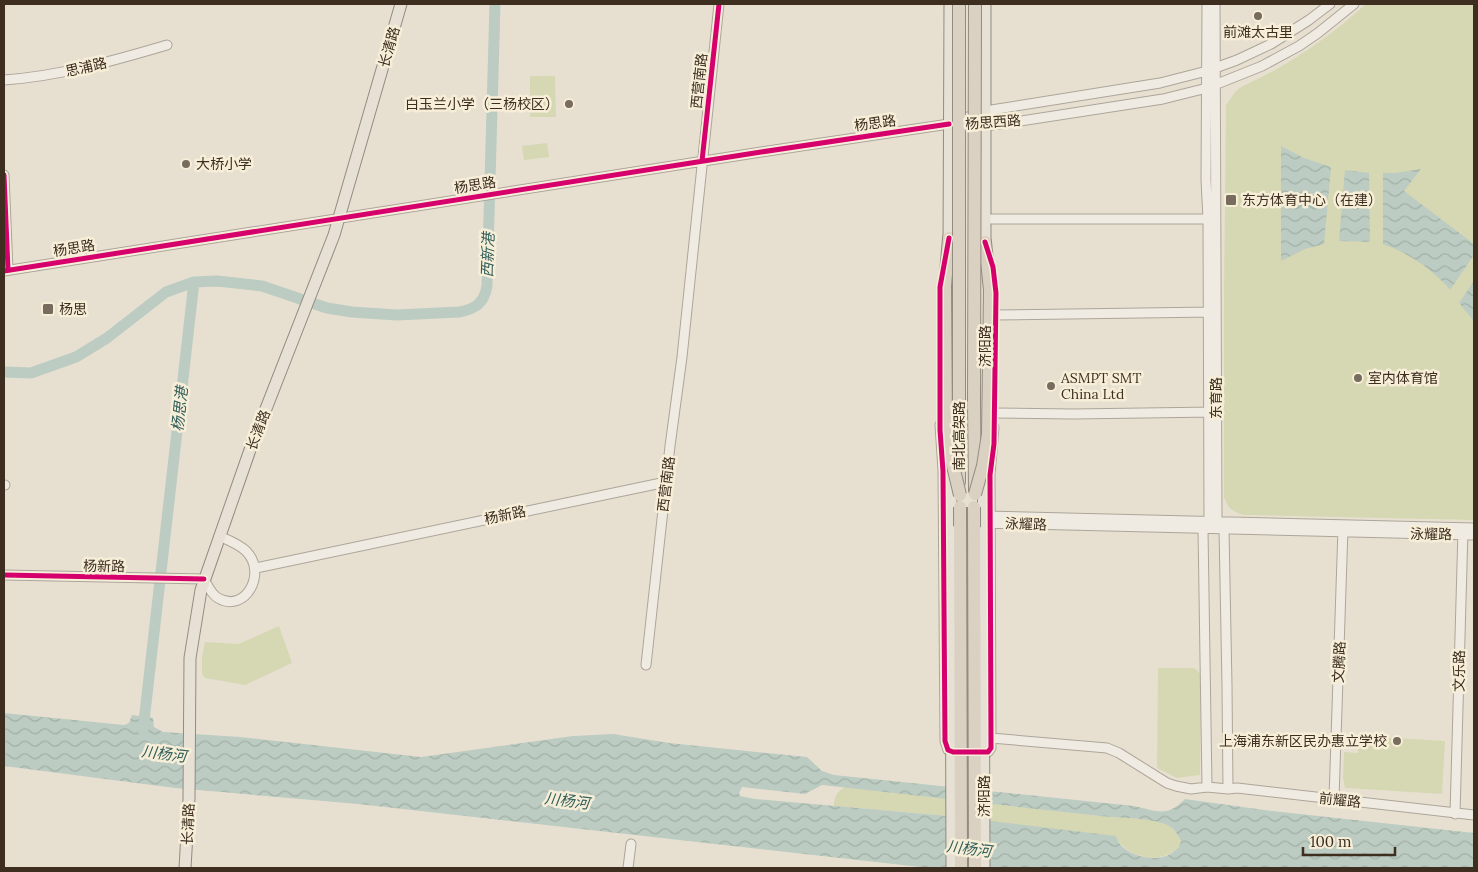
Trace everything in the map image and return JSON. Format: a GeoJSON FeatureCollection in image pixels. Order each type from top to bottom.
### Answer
{"type":"FeatureCollection","features":[{"type":"Feature","properties":{"kind":"highway","name":"南北高架路"},"geometry":{"type":"LineString","coordinates":[[959,4],[961,868]]}},
{"type":"Feature","properties":{"kind":"highway","name":"南北高架路"},"geometry":{"type":"LineString","coordinates":[[975,4],[975,868]]}},
{"type":"Feature","properties":{"kind":"highway"},"geometry":{"type":"LineString","coordinates":[[950,238],[945,286],[946,428],[948,445],[960,495]]}},
{"type":"Feature","properties":{"kind":"highway"},"geometry":{"type":"LineString","coordinates":[[975,494],[983,466],[988,434],[990,290],[985,242]]}},
{"type":"Feature","properties":{"kind":"main road","name":"长清路"},"geometry":{"type":"LineString","coordinates":[[186,864],[189,799],[190,658],[198,602],[219,536],[339,218],[401,4]]}},
{"type":"Feature","properties":{"kind":"main road"},"geometry":{"type":"LineString","coordinates":[[950,4],[952,868]]}},
{"type":"Feature","properties":{"kind":"main road","name":"济阳路"},"geometry":{"type":"LineString","coordinates":[[984,868],[986,522],[985,4]]}},
{"type":"Feature","properties":{"kind":"street","name":"西营南路"},"geometry":{"type":"LineString","coordinates":[[646,665],[682,358],[719,4]]}},
{"type":"Feature","properties":{"kind":"street","name":"东育路"},"geometry":{"type":"LineString","coordinates":[[1207,4],[1211,70]]}},
{"type":"Feature","properties":{"kind":"street","name":"东育路"},"geometry":{"type":"LineString","coordinates":[[1207,787],[1213,412],[1212,219],[1206,180],[1214,4]]}},
{"type":"Feature","properties":{"kind":"street","name":"杨思西路"},"geometry":{"type":"LineString","coordinates":[[949,124],[985,111],[1160,83],[1211,70],[1271,44],[1330,4]]}},
{"type":"Feature","properties":{"kind":"street","name":"杨思西路"},"geometry":{"type":"LineString","coordinates":[[949,124],[985,126],[1163,99],[1211,86],[1262,66],[1299,46],[1337,19],[1354,4]]}},
{"type":"Feature","properties":{"kind":"street","name":"思浦路"},"geometry":{"type":"LineString","coordinates":[[4,80],[40,77],[75,70],[167,45]]}},
{"type":"Feature","properties":{"kind":"street","name":"杨思路"},"geometry":{"type":"LineString","coordinates":[[6,270],[949,124]]}},
{"type":"Feature","properties":{"kind":"street"},"geometry":{"type":"LineString","coordinates":[[4,175],[6,270]]}},
{"type":"Feature","properties":{"kind":"street"},"geometry":{"type":"LineString","coordinates":[[984,219],[1212,219]]}},
{"type":"Feature","properties":{"kind":"street"},"geometry":{"type":"LineString","coordinates":[[950,238],[940,287],[940,430],[943,470],[945,741],[948,750],[953,752],[988,752],[991,738],[986,522],[993,450],[995,280],[985,242]]}},
{"type":"Feature","properties":{"kind":"street"},"geometry":{"type":"LineString","coordinates":[[995,315],[1212,312]]}},
{"type":"Feature","properties":{"kind":"street"},"geometry":{"type":"LineString","coordinates":[[994,413],[1213,412]]}},
{"type":"Feature","properties":{"kind":"street","name":"杨新路"},"geometry":{"type":"LineString","coordinates":[[256,568],[666,482]]}},
{"type":"Feature","properties":{"kind":"street","name":"泳耀路"},"geometry":{"type":"LineString","coordinates":[[951,518],[986,522],[1210,524],[1343,529]]}},
{"type":"Feature","properties":{"kind":"street"},"geometry":{"type":"LineString","coordinates":[[1210,524],[1224,529],[1228,789]]}},
{"type":"Feature","properties":{"kind":"street","name":"泳耀路"},"geometry":{"type":"LineString","coordinates":[[1210,524],[1224,529],[1463,531],[1474,528]]}},
{"type":"Feature","properties":{"kind":"street","name":"文腾路"},"geometry":{"type":"LineString","coordinates":[[1334,799],[1343,529]]}},
{"type":"Feature","properties":{"kind":"street","name":"泳耀路"},"geometry":{"type":"LineString","coordinates":[[1463,531],[1474,535]]}},
{"type":"Feature","properties":{"kind":"street","name":"文乐路"},"geometry":{"type":"LineString","coordinates":[[1455,814],[1463,531]]}},
{"type":"Feature","properties":{"kind":"street"},"geometry":{"type":"LineString","coordinates":[[204,579],[213,594],[220,599],[229,601],[238,600],[246,595],[252,588],[256,578],[256,568],[246,550],[219,536]]}},
{"type":"Feature","properties":{"kind":"street","name":"杨新路"},"geometry":{"type":"LineString","coordinates":[[4,575],[204,579]]}},
{"type":"Feature","properties":{"kind":"street","name":"前耀路"},"geometry":{"type":"LineString","coordinates":[[991,738],[1107,748],[1120,753],[1167,783],[1191,789],[1207,787],[1238,788],[1474,815]]}},
{"type":"Feature","properties":{"kind":"street"},"geometry":{"type":"LineString","coordinates":[[628,868],[631,844]]}},
{"type":"Feature","properties":{"kind":"green space"},"geometry":{"type":"Polygon","coordinates":[[[1366,4],[1474,4],[1474,520],[1244,515],[1231,509],[1224,497],[1226,105],[1241,87],[1275,70],[1307,50],[1366,4]]]}},
{"type":"Feature","properties":{"kind":"green space"},"geometry":{"type":"Polygon","coordinates":[[[530,76],[555,76],[556,117],[530,117],[530,76]]]}},
{"type":"Feature","properties":{"kind":"green space"},"geometry":{"type":"Polygon","coordinates":[[[547,143],[549,157],[524,160],[522,146],[547,143]]]}},
{"type":"Feature","properties":{"kind":"green space"},"geometry":{"type":"Polygon","coordinates":[[[279,626],[292,663],[245,685],[205,678],[202,674],[202,657],[205,642],[239,644],[279,626]]]}},
{"type":"Feature","properties":{"kind":"green space"},"geometry":{"type":"Polygon","coordinates":[[[1158,668],[1194,668],[1201,676],[1200,775],[1177,778],[1157,768],[1158,668]]]}},
{"type":"Feature","properties":{"kind":"green space"},"geometry":{"type":"Polygon","coordinates":[[[1359,736],[1445,741],[1442,794],[1345,788],[1343,778],[1344,752],[1358,753],[1359,736]]]}},
{"type":"Feature","properties":{"kind":"green space"},"geometry":{"type":"Polygon","coordinates":[[[846,787],[1109,817],[1151,820],[1166,824],[1173,829],[1181,841],[1180,847],[1164,856],[1155,858],[1131,852],[1117,840],[948,816],[834,806],[837,794],[846,787]]]}},
{"type":"Feature","properties":{"kind":"water"},"geometry":{"type":"Polygon","coordinates":[[[1281,146],[1304,158],[1331,167],[1324,244],[1305,249],[1281,261],[1281,146]]]}},
{"type":"Feature","properties":{"kind":"water"},"geometry":{"type":"Polygon","coordinates":[[[1421,169],[1404,191],[1474,244],[1474,255],[1450,290],[1420,262],[1383,244],[1383,173],[1421,169]]]}},
{"type":"Feature","properties":{"kind":"water"},"geometry":{"type":"Polygon","coordinates":[[[1345,170],[1369,173],[1370,242],[1339,241],[1345,170]]]}},
{"type":"Feature","properties":{"kind":"water"},"geometry":{"type":"Polygon","coordinates":[[[1474,281],[1474,321],[1459,303],[1474,281]]]}},
{"type":"Feature","properties":{"kind":"water","name":"川杨河"},"geometry":{"type":"Polygon","coordinates":[[[4,713],[124,725],[129,723],[132,715],[153,718],[154,727],[163,732],[240,737],[421,757],[573,736],[613,734],[669,743],[807,757],[822,771],[834,775],[1134,806],[1156,811],[1172,809],[1185,799],[1264,810],[1474,833],[1474,868],[929,868],[358,804],[175,788],[4,766],[4,713]],[[822,785],[805,794],[742,787],[739,793],[740,796],[755,799],[948,816],[1116,836],[1123,848],[1137,855],[1152,858],[1166,856],[1179,847],[1181,841],[1175,831],[1159,822],[822,785]]]}},
{"type":"Feature","properties":{"kind":"waterway","name":"西新港"},"geometry":{"type":"LineString","coordinates":[[4,372],[31,373],[76,357],[107,338],[166,292],[194,282],[217,281],[262,286],[327,308],[352,312],[397,315],[459,312],[475,307],[484,297],[487,286],[495,4]]}},
{"type":"Feature","properties":{"kind":"waterway","name":"杨思港"},"geometry":{"type":"LineString","coordinates":[[143,730],[194,282]]}},
{"type":"Feature","properties":{"kind":"cycle path"},"geometry":{"type":"LineString","coordinates":[[702,161],[719,4]]}},
{"type":"Feature","properties":{"kind":"cycle path"},"geometry":{"type":"LineString","coordinates":[[4,271],[949,124]]}},
{"type":"Feature","properties":{"kind":"cycle path"},"geometry":{"type":"LineString","coordinates":[[4,175],[8,270]]}},
{"type":"Feature","properties":{"kind":"cycle path"},"geometry":{"type":"LineString","coordinates":[[949,238],[940,287],[940,430],[943,471],[945,741],[948,750],[953,752],[988,752],[991,748],[990,475],[994,444],[996,293],[993,267],[985,242]]}},
{"type":"Feature","properties":{"kind":"cycle path"},"geometry":{"type":"LineString","coordinates":[[4,575],[204,579]]}},
{"type":"Feature","properties":{"kind":"place","name":"前滩太古里"},"geometry":{"type":"Point","coordinates":[1258,16]}},
{"type":"Feature","properties":{"kind":"place","name":"白玉兰小学（三杨校区）"},"geometry":{"type":"Point","coordinates":[569,104]}},
{"type":"Feature","properties":{"kind":"place","name":"大桥小学"},"geometry":{"type":"Point","coordinates":[186,164]}},
{"type":"Feature","properties":{"kind":"place","name":"东方体育中心（在建）"},"geometry":{"type":"Point","coordinates":[1231,200]}},
{"type":"Feature","properties":{"kind":"place","name":"杨思"},"geometry":{"type":"Point","coordinates":[48,309]}},
{"type":"Feature","properties":{"kind":"place","name":"室内体育馆"},"geometry":{"type":"Point","coordinates":[1358,378]}},
{"type":"Feature","properties":{"kind":"place","name":"ASMPT SMT China Ltd"},"geometry":{"type":"Point","coordinates":[1051,386]}},
{"type":"Feature","properties":{"kind":"place","name":"上海浦东新区民办惠立学校"},"geometry":{"type":"Point","coordinates":[1397,741]}}]}
